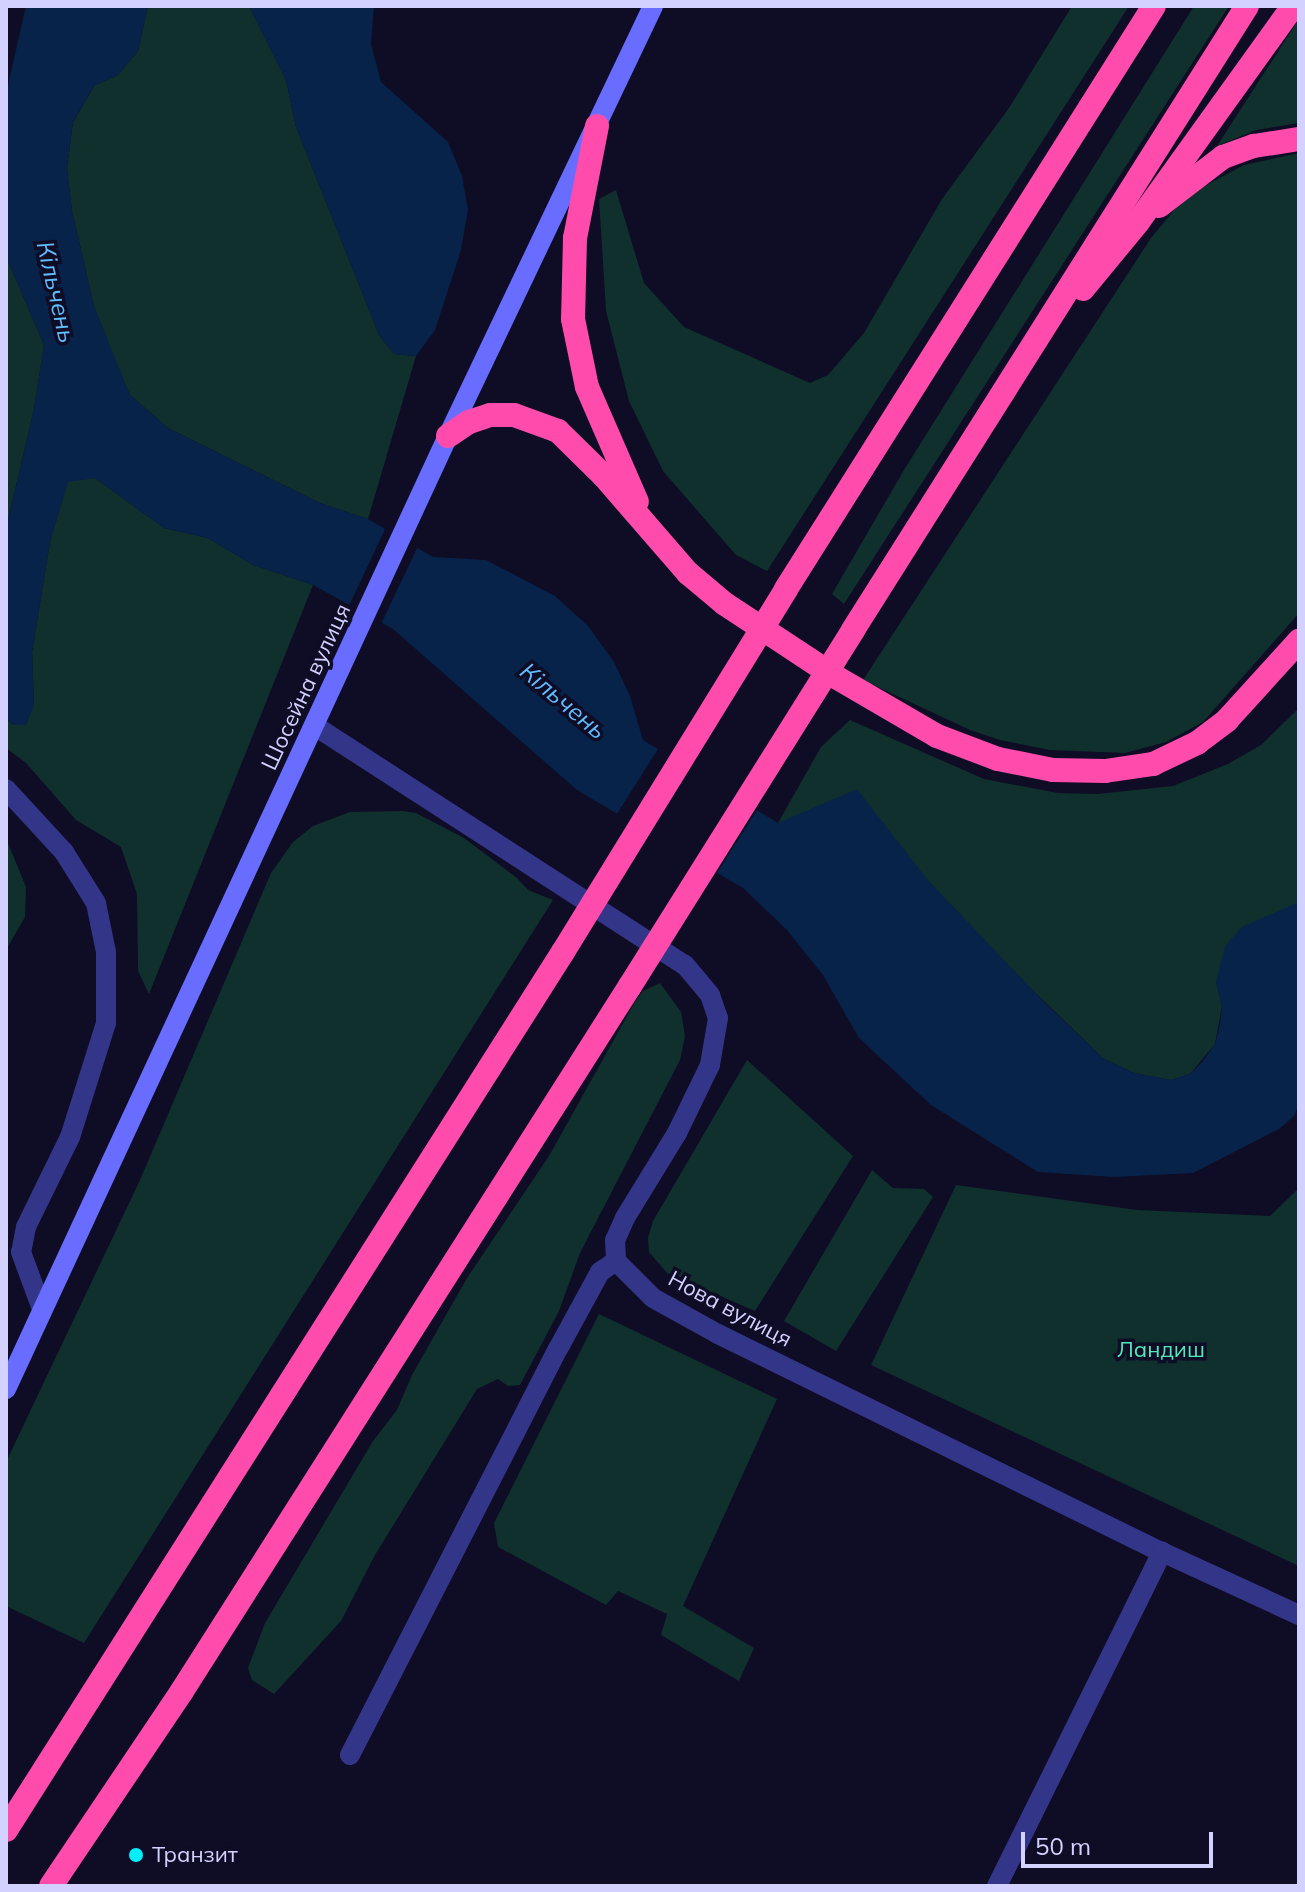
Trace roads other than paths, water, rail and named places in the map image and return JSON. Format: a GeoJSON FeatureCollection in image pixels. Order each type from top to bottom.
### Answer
{"type":"FeatureCollection","features":[{"type":"Feature","properties":{"kind":"highway"},"geometry":{"type":"LineString","coordinates":[[6,1830],[563,952],[786,589],[1154,6]]}},
{"type":"Feature","properties":{"kind":"highway"},"geometry":{"type":"LineString","coordinates":[[51,1886],[182,1691],[1247,6]]}},
{"type":"Feature","properties":{"kind":"highway"},"geometry":{"type":"LineString","coordinates":[[1015,371],[1138,222],[1293,6]]}},
{"type":"Feature","properties":{"kind":"highway"},"geometry":{"type":"LineString","coordinates":[[597,126],[575,238],[573,319],[592,401],[628,485],[660,542]]}},
{"type":"Feature","properties":{"kind":"highway"},"geometry":{"type":"LineString","coordinates":[[1138,222],[1223,157],[1254,146],[1299,139]]}},
{"type":"Feature","properties":{"kind":"highway"},"geometry":{"type":"LineString","coordinates":[[448,436],[469,422],[490,415],[514,415],[558,431],[581,451],[660,542],[725,604],[834,676],[937,736],[998,759],[1053,770],[1105,771],[1153,764],[1197,743],[1227,720],[1299,641]]}},
{"type":"Feature","properties":{"kind":"main road","name":"Шосейна вулиця"},"geometry":{"type":"LineString","coordinates":[[6,1389],[448,436],[653,6]]}},
{"type":"Feature","properties":{"kind":"street"},"geometry":{"type":"LineString","coordinates":[[315,726],[685,965],[710,995],[718,1018],[710,1065],[677,1133],[625,1218],[615,1240],[616,1261],[600,1272],[565,1336],[350,1755]]}},
{"type":"Feature","properties":{"kind":"street"},"geometry":{"type":"LineString","coordinates":[[6,789],[64,852],[96,903],[106,952],[106,1023],[70,1137],[26,1227],[21,1252],[42,1309]]}},
{"type":"Feature","properties":{"kind":"street","name":"Нова вулиця"},"geometry":{"type":"LineString","coordinates":[[616,1261],[653,1298],[718,1334],[1162,1552],[1299,1615]]}},
{"type":"Feature","properties":{"kind":"street"},"geometry":{"type":"LineString","coordinates":[[997,1886],[1162,1552]]}},
{"type":"Feature","properties":{"kind":"water","name":"Кільчень"},"geometry":{"type":"Polygon","coordinates":[[[26,6],[148,6],[138,51],[118,75],[95,85],[73,121],[67,168],[72,211],[94,306],[130,395],[168,428],[320,503],[368,519],[433,557],[486,560],[555,596],[588,626],[614,662],[630,696],[643,740],[778,823],[857,789],[927,879],[1044,1002],[1103,1058],[1134,1073],[1171,1080],[1190,1074],[1203,1061],[1215,1044],[1220,1024],[1222,1006],[1216,982],[1225,946],[1242,927],[1299,902],[1299,1105],[1294,1116],[1279,1129],[1193,1173],[1114,1177],[1038,1172],[931,1105],[859,1038],[823,975],[786,929],[743,888],[577,790],[393,629],[313,585],[253,565],[208,538],[164,528],[95,478],[68,482],[50,542],[32,652],[34,705],[26,725],[14,725],[6,719],[6,529],[34,409],[44,345],[6,256],[6,94],[26,6]]]}},
{"type":"Feature","properties":{"kind":"water"},"geometry":{"type":"Polygon","coordinates":[[[249,6],[374,6],[371,44],[381,82],[448,142],[462,176],[468,210],[461,250],[435,330],[416,356],[394,354],[379,335],[296,127],[286,80],[249,6]]]}},
{"type":"Feature","properties":{"kind":"place","name":"Транзит"},"geometry":{"type":"Point","coordinates":[136,1855]}},
{"type":"Feature","properties":{"kind":"park label","name":"Ландиш"},"geometry":{"type":"Point","coordinates":[1161,1350]}}]}
